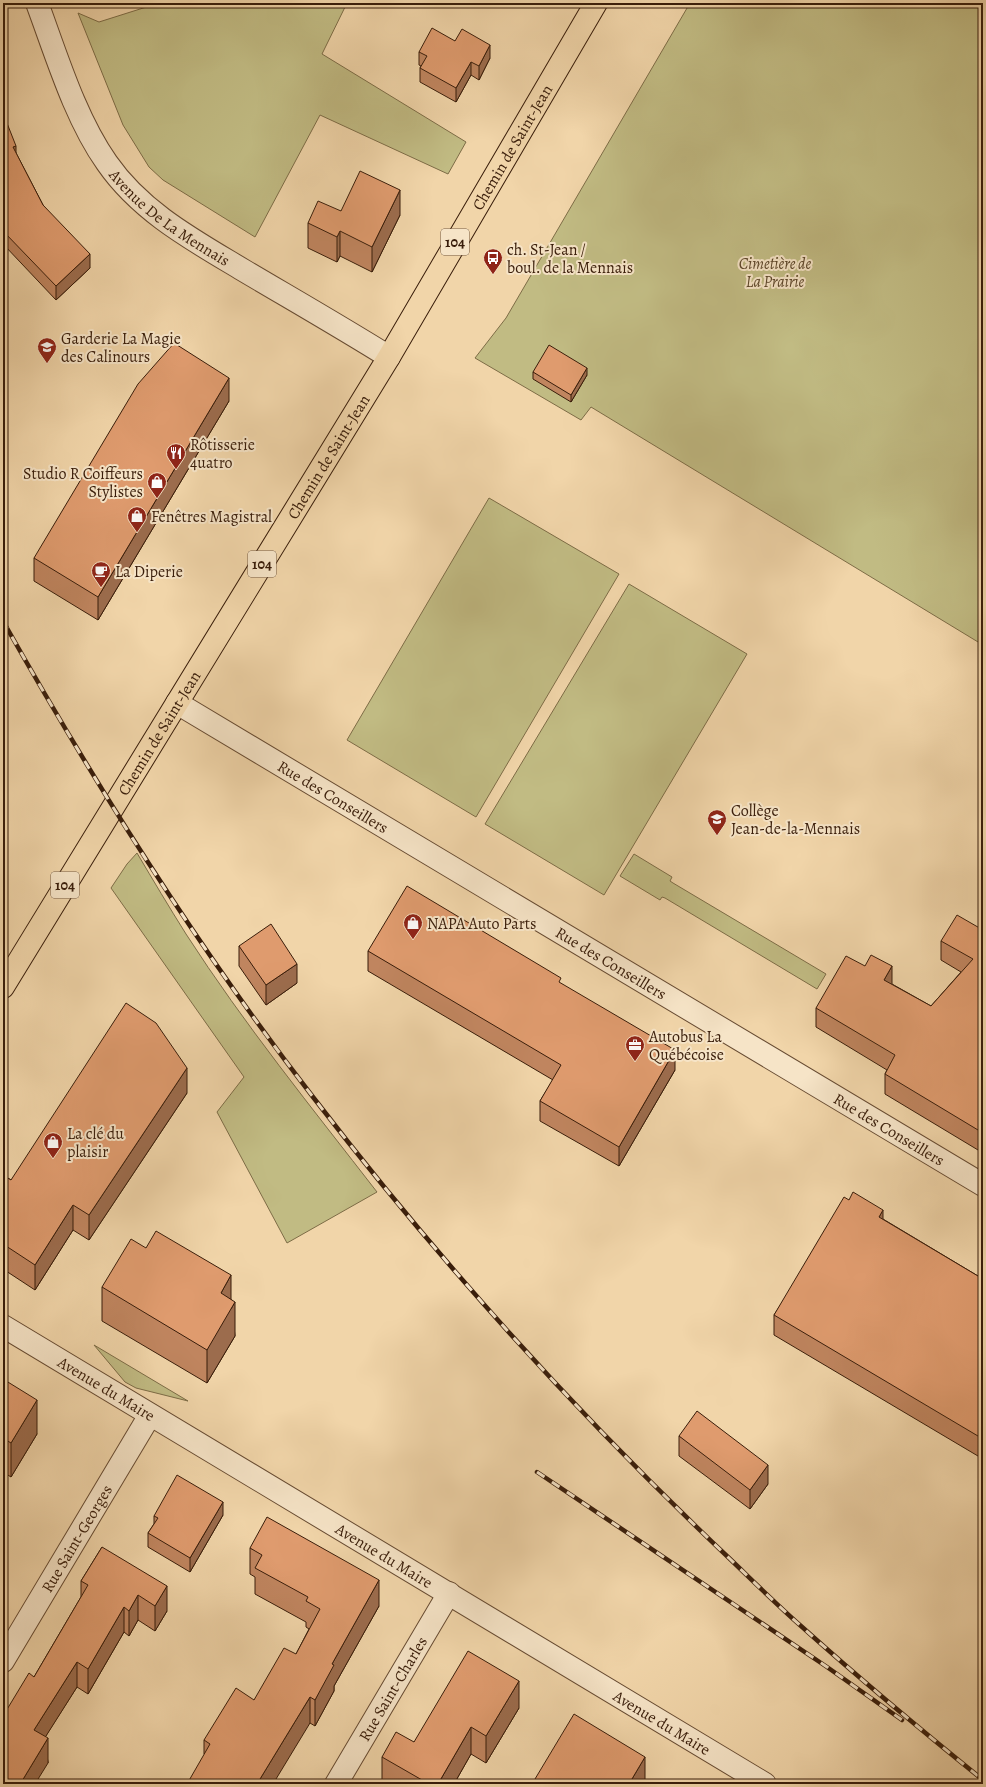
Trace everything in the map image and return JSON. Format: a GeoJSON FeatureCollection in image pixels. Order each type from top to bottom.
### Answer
{"type":"FeatureCollection","features":[{"type":"Feature","properties":{"kind":"main road","name":"Chemin de Saint-Jean"},"geometry":{"type":"LineString","coordinates":[[3,987],[389,356],[596,3]]}},
{"type":"Feature","properties":{"kind":"street","name":"Avenue De La Mennais"},"geometry":{"type":"LineString","coordinates":[[37,3],[94,143],[121,182],[139,201],[188,238],[389,356]]}},
{"type":"Feature","properties":{"kind":"street","name":"Rue des Conseillers"},"geometry":{"type":"LineString","coordinates":[[177,703],[983,1185]]}},
{"type":"Feature","properties":{"kind":"street","name":"Avenue du Maire"},"geometry":{"type":"LineString","coordinates":[[3,1326],[449,1593],[751,1780]]}},
{"type":"Feature","properties":{"kind":"street","name":"Rue Saint-Georges"},"geometry":{"type":"LineString","coordinates":[[3,1661],[150,1415]]}},
{"type":"Feature","properties":{"kind":"street","name":"Rue Saint-Charles"},"geometry":{"type":"LineString","coordinates":[[336,1784],[449,1593]]}},
{"type":"Feature","properties":{"kind":"green space"},"geometry":{"type":"Polygon","coordinates":[[[159,3],[347,3],[322,54],[466,142],[448,174],[320,115],[255,237],[163,180],[149,167],[123,125],[78,13],[99,22],[159,3]]]}},
{"type":"Feature","properties":{"kind":"green space","name":"Cimetière de La Prairie"},"geometry":{"type":"Polygon","coordinates":[[[690,3],[983,3],[983,645],[591,407],[581,420],[475,358],[506,318],[690,3]]]}},
{"type":"Feature","properties":{"kind":"green space"},"geometry":{"type":"Polygon","coordinates":[[[489,498],[619,574],[476,817],[347,740],[489,498]]]}},
{"type":"Feature","properties":{"kind":"green space"},"geometry":{"type":"Polygon","coordinates":[[[629,584],[747,654],[604,895],[485,824],[629,584]]]}},
{"type":"Feature","properties":{"kind":"green space"},"geometry":{"type":"Polygon","coordinates":[[[137,853],[186,934],[231,1000],[377,1192],[287,1243],[217,1112],[244,1077],[111,888],[127,864],[137,853]]]}},
{"type":"Feature","properties":{"kind":"green space"},"geometry":{"type":"Polygon","coordinates":[[[634,854],[672,877],[670,881],[673,883],[826,974],[817,989],[665,898],[662,897],[660,900],[620,876],[634,854]]]}},
{"type":"Feature","properties":{"kind":"green space"},"geometry":{"type":"Polygon","coordinates":[[[94,1345],[188,1401],[136,1388],[125,1382],[94,1345]]]}},
{"type":"Feature","properties":{"kind":"building"},"geometry":{"type":"Polygon","coordinates":[[[432,28],[455,41],[462,29],[490,45],[479,66],[471,62],[456,88],[420,68],[427,56],[419,52],[432,28]]]}},
{"type":"Feature","properties":{"kind":"building"},"geometry":{"type":"Polygon","coordinates":[[[3,113],[16,146],[13,147],[43,205],[90,254],[56,286],[4,232],[3,233],[3,113]]]}},
{"type":"Feature","properties":{"kind":"building"},"geometry":{"type":"Polygon","coordinates":[[[360,171],[400,190],[372,247],[340,231],[337,237],[308,223],[318,201],[341,211],[360,171]]]}},
{"type":"Feature","properties":{"kind":"building"},"geometry":{"type":"Polygon","coordinates":[[[174,343],[229,378],[98,597],[34,558],[138,384],[174,343]]]}},
{"type":"Feature","properties":{"kind":"building"},"geometry":{"type":"Polygon","coordinates":[[[549,345],[587,368],[571,395],[533,372],[549,345]]]}},
{"type":"Feature","properties":{"kind":"building"},"geometry":{"type":"Polygon","coordinates":[[[407,886],[561,978],[559,982],[675,1050],[619,1147],[540,1101],[561,1065],[368,951],[407,886]]]}},
{"type":"Feature","properties":{"kind":"building"},"geometry":{"type":"Polygon","coordinates":[[[957,915],[983,930],[983,1133],[885,1074],[895,1055],[816,1008],[846,956],[865,966],[871,955],[892,966],[884,980],[931,1006],[973,959],[941,941],[957,915]]]}},
{"type":"Feature","properties":{"kind":"building"},"geometry":{"type":"Polygon","coordinates":[[[271,924],[297,964],[266,985],[239,946],[271,924]]]}},
{"type":"Feature","properties":{"kind":"building"},"geometry":{"type":"Polygon","coordinates":[[[126,1003],[156,1023],[187,1068],[89,1215],[73,1205],[35,1265],[3,1244],[3,1175],[11,1180],[126,1003]]]}},
{"type":"Feature","properties":{"kind":"building"},"geometry":{"type":"Polygon","coordinates":[[[853,1192],[883,1210],[879,1217],[983,1279],[983,1439],[774,1315],[844,1197],[849,1200],[853,1192]]]}},
{"type":"Feature","properties":{"kind":"building"},"geometry":{"type":"Polygon","coordinates":[[[156,1231],[231,1275],[221,1293],[235,1302],[207,1350],[102,1287],[131,1239],[146,1248],[156,1231]]]}},
{"type":"Feature","properties":{"kind":"building"},"geometry":{"type":"Polygon","coordinates":[[[3,1379],[37,1400],[11,1443],[3,1438],[3,1379]]]}},
{"type":"Feature","properties":{"kind":"building"},"geometry":{"type":"Polygon","coordinates":[[[697,1411],[768,1465],[750,1490],[679,1436],[697,1411]]]}},
{"type":"Feature","properties":{"kind":"building"},"geometry":{"type":"Polygon","coordinates":[[[177,1475],[223,1502],[190,1558],[148,1533],[158,1518],[154,1516],[177,1475]]]}},
{"type":"Feature","properties":{"kind":"building"},"geometry":{"type":"Polygon","coordinates":[[[267,1517],[379,1580],[332,1664],[334,1665],[315,1700],[310,1697],[257,1784],[187,1784],[210,1744],[204,1740],[236,1688],[254,1700],[284,1648],[296,1654],[320,1609],[306,1601],[308,1597],[255,1568],[262,1555],[250,1548],[267,1517]]]}},
{"type":"Feature","properties":{"kind":"building"},"geometry":{"type":"Polygon","coordinates":[[[102,1547],[167,1586],[155,1606],[138,1595],[129,1611],[124,1607],[88,1669],[77,1662],[34,1730],[48,1738],[22,1781],[27,1784],[3,1784],[3,1716],[29,1673],[34,1677],[88,1585],[81,1581],[102,1547]]]}},
{"type":"Feature","properties":{"kind":"building"},"geometry":{"type":"Polygon","coordinates":[[[468,1651],[519,1681],[486,1736],[471,1727],[438,1784],[429,1784],[382,1757],[396,1732],[414,1742],[468,1651]]]}},
{"type":"Feature","properties":{"kind":"building"},"geometry":{"type":"Polygon","coordinates":[[[574,1714],[645,1757],[629,1784],[532,1784],[574,1714]]]}},
{"type":"Feature","properties":{"kind":"railway"},"geometry":{"type":"LineString","coordinates":[[3,621],[111,805],[188,924],[270,1040],[313,1097],[410,1218],[460,1277],[564,1393],[673,1504],[801,1626],[891,1704],[983,1780]]}},
{"type":"Feature","properties":{"kind":"railway"},"geometry":{"type":"LineString","coordinates":[[537,1472],[827,1667],[902,1720]]}},
{"type":"Feature","properties":{"kind":"place","name":"ch. St-Jean / boul. de la Mennais"},"geometry":{"type":"Point","coordinates":[493,275]}},
{"type":"Feature","properties":{"kind":"place","name":"Garderie La Magie des Calinours"},"geometry":{"type":"Point","coordinates":[47,364]}},
{"type":"Feature","properties":{"kind":"place","name":"Rôtisserie 4uatro"},"geometry":{"type":"Point","coordinates":[176,470]}},
{"type":"Feature","properties":{"kind":"place","name":"Studio R Coiffeurs Stylistes"},"geometry":{"type":"Point","coordinates":[157,499]}},
{"type":"Feature","properties":{"kind":"place","name":"Fenêtres Magistral"},"geometry":{"type":"Point","coordinates":[137,533]}},
{"type":"Feature","properties":{"kind":"place","name":"La Diperie"},"geometry":{"type":"Point","coordinates":[101,588]}},
{"type":"Feature","properties":{"kind":"place","name":"Collège Jean-de-la-Mennais"},"geometry":{"type":"Point","coordinates":[717,836]}},
{"type":"Feature","properties":{"kind":"place","name":"NAPA Auto Parts"},"geometry":{"type":"Point","coordinates":[413,940]}},
{"type":"Feature","properties":{"kind":"place","name":"Autobus La Québécoise"},"geometry":{"type":"Point","coordinates":[635,1062]}},
{"type":"Feature","properties":{"kind":"place","name":"La clé du plaisir"},"geometry":{"type":"Point","coordinates":[53,1159]}}]}
